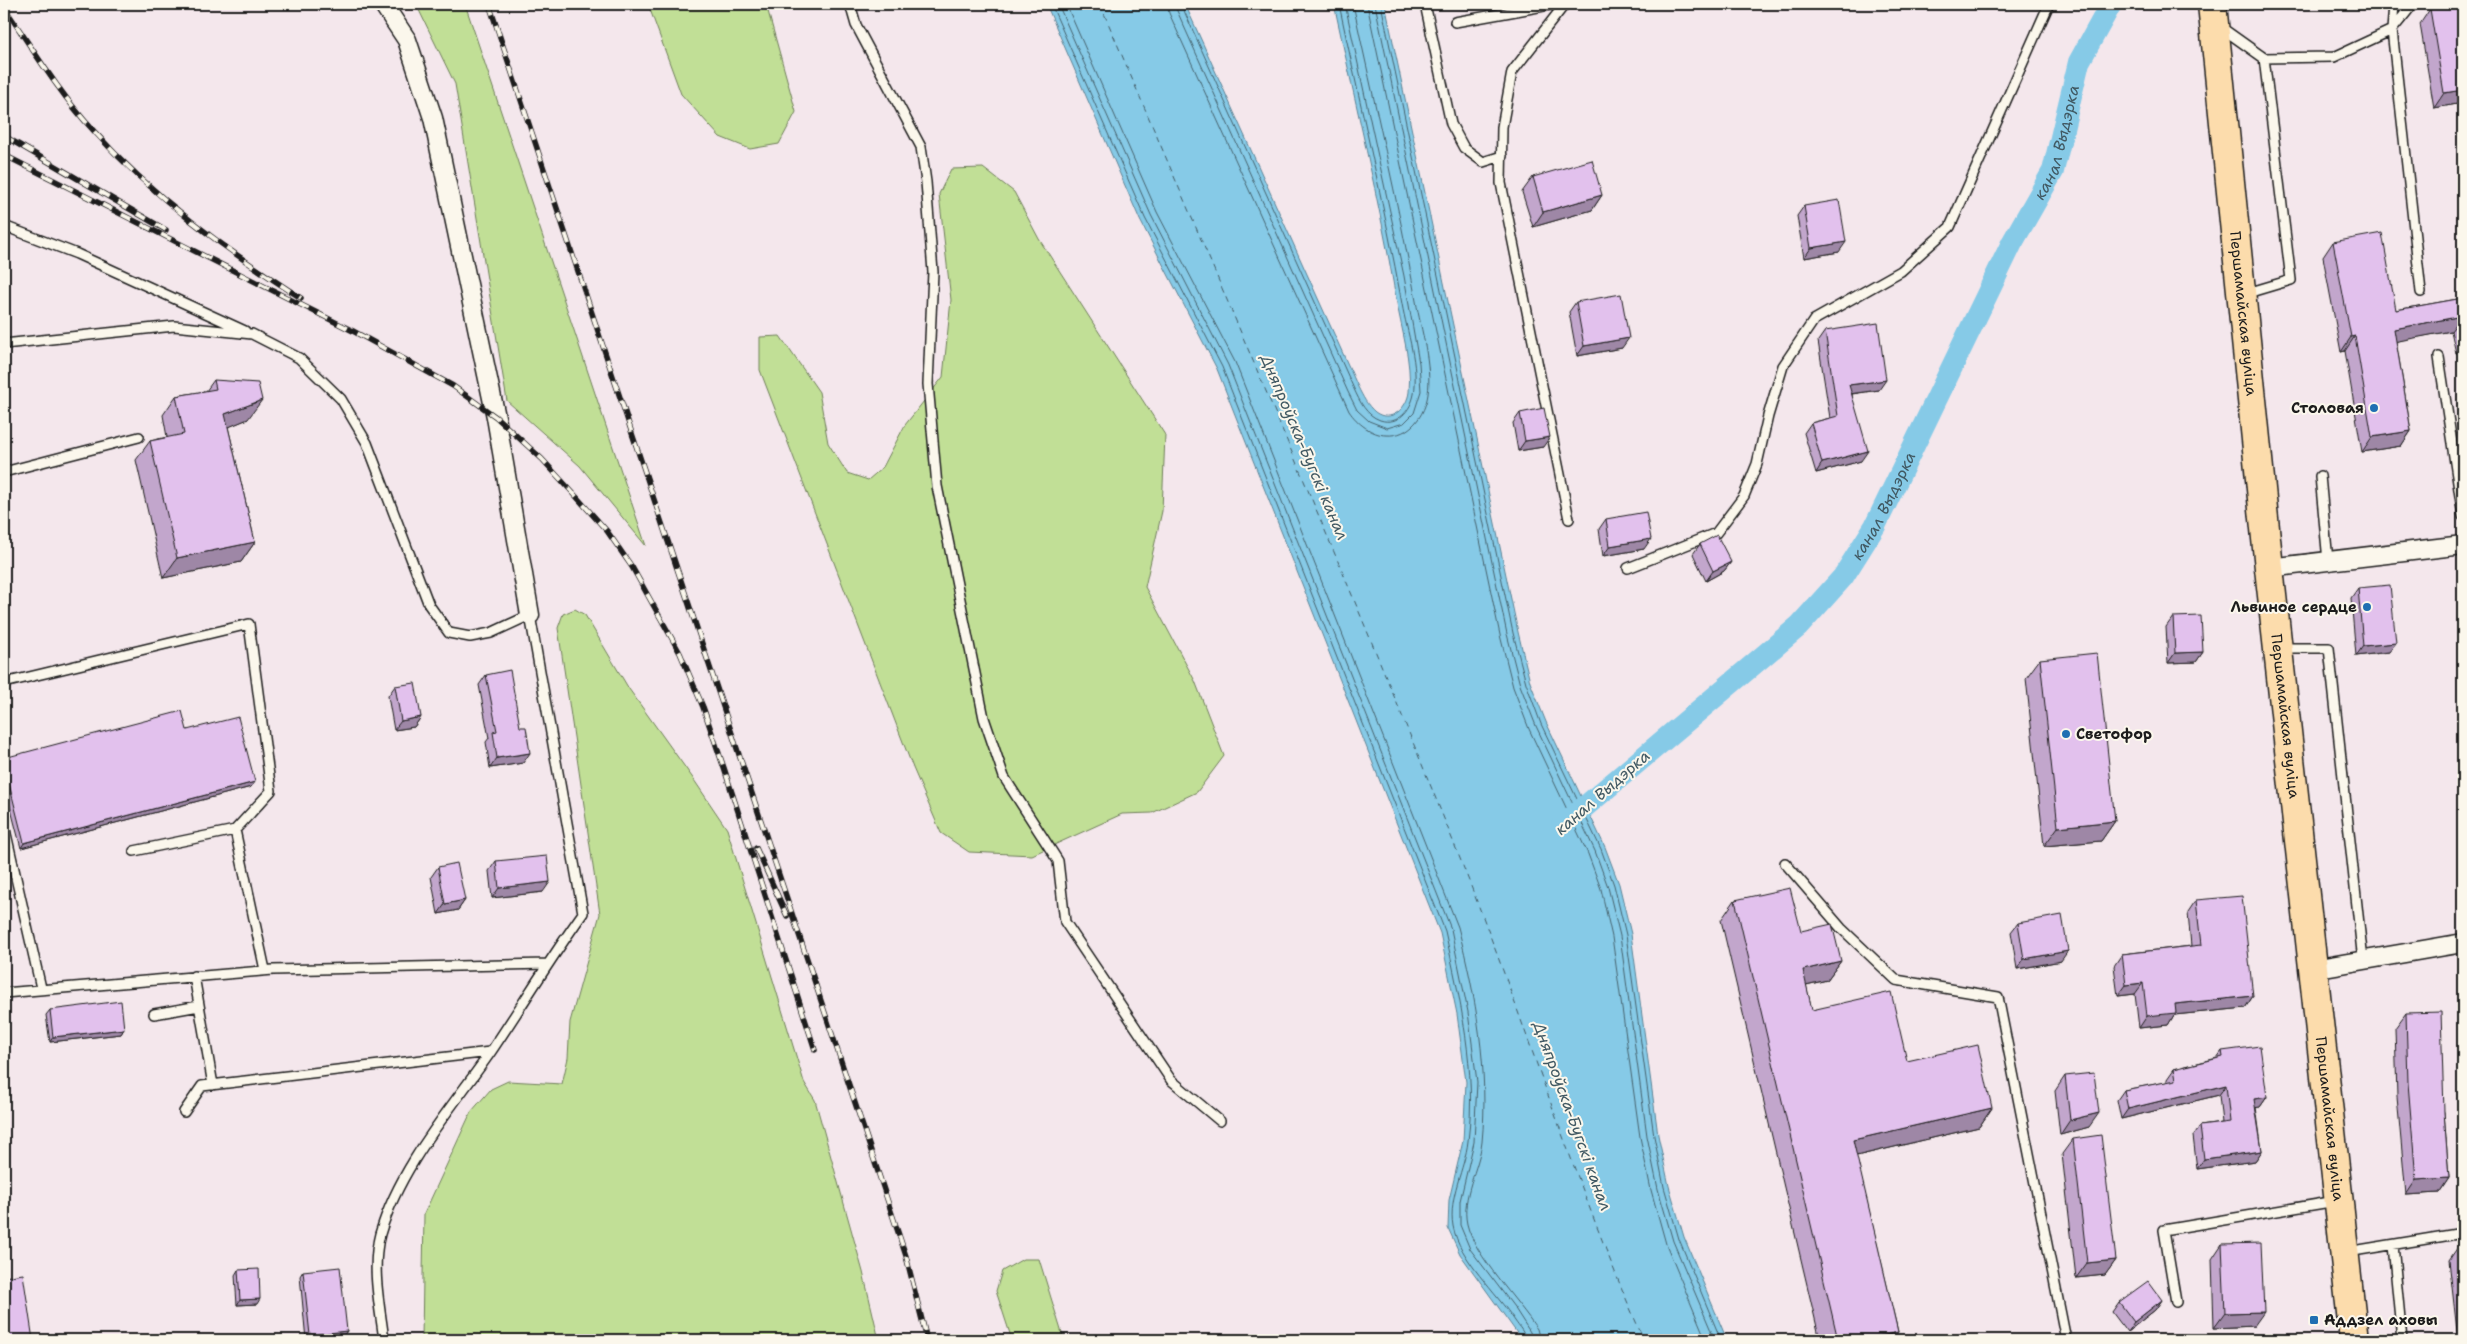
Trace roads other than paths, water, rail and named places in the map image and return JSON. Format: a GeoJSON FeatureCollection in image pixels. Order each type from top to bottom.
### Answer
{"type":"FeatureCollection","features":[{"type":"Feature","properties":{"kind":"main road","name":"Першамайская вуліца"},"geometry":{"type":"LineString","coordinates":[[2213,13],[2269,568],[2354,1340]]}},
{"type":"Feature","properties":{"kind":"street"},"geometry":{"type":"LineString","coordinates":[[383,4],[407,40],[433,118],[496,417],[530,615]]}},
{"type":"Feature","properties":{"kind":"street"},"geometry":{"type":"LineString","coordinates":[[2269,568],[2463,545]]}},
{"type":"Feature","properties":{"kind":"street"},"geometry":{"type":"LineString","coordinates":[[2313,969],[2463,943]]}},
{"type":"Feature","properties":{"kind":"lane"},"geometry":{"type":"LineString","coordinates":[[850,4],[856,25],[921,148],[926,182],[932,272],[928,384],[937,486],[984,718],[1004,777],[1058,861],[1065,922],[1171,1080],[1220,1121]]}},
{"type":"Feature","properties":{"kind":"lane"},"geometry":{"type":"LineString","coordinates":[[1425,4],[1450,124],[1464,148],[1483,162],[1502,156]]}},
{"type":"Feature","properties":{"kind":"lane"},"geometry":{"type":"LineString","coordinates":[[1455,22],[1555,4]]}},
{"type":"Feature","properties":{"kind":"lane"},"geometry":{"type":"LineString","coordinates":[[1565,4],[1512,72],[1502,127],[1501,183],[1569,519]]}},
{"type":"Feature","properties":{"kind":"lane"},"geometry":{"type":"LineString","coordinates":[[1628,568],[1716,532],[1744,496],[1757,464],[1768,416],[1783,366],[1814,320],[1901,271],[1950,227],[2049,4]]}},
{"type":"Feature","properties":{"kind":"lane"},"geometry":{"type":"LineString","coordinates":[[2394,4],[2392,30],[2420,292]]}},
{"type":"Feature","properties":{"kind":"lane"},"geometry":{"type":"LineString","coordinates":[[2264,58],[2334,57],[2392,30],[2413,4]]}},
{"type":"Feature","properties":{"kind":"lane"},"geometry":{"type":"LineString","coordinates":[[2213,13],[2264,58],[2291,280],[2242,294]]}},
{"type":"Feature","properties":{"kind":"lane"},"geometry":{"type":"LineString","coordinates":[[4,226],[77,254],[252,334],[299,358],[341,399],[367,443],[429,605],[449,633],[470,637],[491,633],[530,615],[583,913],[547,964],[490,1052],[414,1158],[380,1235],[376,1262],[384,1340]]}},
{"type":"Feature","properties":{"kind":"lane"},"geometry":{"type":"LineString","coordinates":[[4,344],[174,326],[252,334]]}},
{"type":"Feature","properties":{"kind":"lane"},"geometry":{"type":"LineString","coordinates":[[2439,357],[2463,516]]}},
{"type":"Feature","properties":{"kind":"lane"},"geometry":{"type":"LineString","coordinates":[[4,472],[139,437]]}},
{"type":"Feature","properties":{"kind":"lane"},"geometry":{"type":"LineString","coordinates":[[2320,476],[2328,561]]}},
{"type":"Feature","properties":{"kind":"lane"},"geometry":{"type":"LineString","coordinates":[[4,682],[249,624],[271,791],[235,830],[134,851]]}},
{"type":"Feature","properties":{"kind":"lane"},"geometry":{"type":"LineString","coordinates":[[2279,648],[2330,648],[2363,961]]}},
{"type":"Feature","properties":{"kind":"lane"},"geometry":{"type":"LineString","coordinates":[[4,825],[41,988]]}},
{"type":"Feature","properties":{"kind":"lane"},"geometry":{"type":"LineString","coordinates":[[235,830],[265,970]]}},
{"type":"Feature","properties":{"kind":"lane"},"geometry":{"type":"LineString","coordinates":[[1785,863],[1841,928],[1896,980],[1998,997],[2066,1340]]}},
{"type":"Feature","properties":{"kind":"lane"},"geometry":{"type":"LineString","coordinates":[[4,993],[41,988],[265,970],[547,964]]}},
{"type":"Feature","properties":{"kind":"lane"},"geometry":{"type":"LineString","coordinates":[[194,976],[213,1085]]}},
{"type":"Feature","properties":{"kind":"lane"},"geometry":{"type":"LineString","coordinates":[[154,1014],[199,1006]]}},
{"type":"Feature","properties":{"kind":"lane"},"geometry":{"type":"LineString","coordinates":[[184,1112],[202,1086],[490,1052]]}},
{"type":"Feature","properties":{"kind":"lane"},"geometry":{"type":"LineString","coordinates":[[2176,1302],[2164,1230],[2339,1200]]}},
{"type":"Feature","properties":{"kind":"lane"},"geometry":{"type":"LineString","coordinates":[[2344,1253],[2463,1233]]}},
{"type":"Feature","properties":{"kind":"lane"},"geometry":{"type":"LineString","coordinates":[[2393,1244],[2402,1340]]}},
{"type":"Feature","properties":{"kind":"water","name":"Дняпроўска-Бугскі канал"},"geometry":{"type":"Polygon","coordinates":[[[1046,4],[1185,4],[1358,387],[1365,401],[1375,412],[1387,416],[1402,409],[1408,398],[1410,381],[1408,357],[1374,187],[1334,4],[1385,4],[1530,682],[1546,722],[1605,847],[1619,884],[1631,934],[1658,1135],[1669,1186],[1684,1237],[1727,1340],[1522,1340],[1460,1254],[1448,1228],[1449,1200],[1463,1141],[1466,1082],[1457,1014],[1440,933],[1217,369],[1140,220],[1046,4]]]}},
{"type":"Feature","properties":{"kind":"waterway","name":"канал Выдэрка"},"geometry":{"type":"LineString","coordinates":[[1562,826],[1799,626],[1843,577],[1875,526],[2012,243],[2053,171],[2079,62],[2111,4]]}},
{"type":"Feature","properties":{"kind":"railway"},"geometry":{"type":"LineString","coordinates":[[489,4],[906,1256],[927,1340]]}},
{"type":"Feature","properties":{"kind":"railway"},"geometry":{"type":"LineString","coordinates":[[4,7],[69,101],[116,155],[191,221],[245,261],[301,298]]}},
{"type":"Feature","properties":{"kind":"railway"},"geometry":{"type":"LineString","coordinates":[[4,136],[166,230]]}},
{"type":"Feature","properties":{"kind":"railway"},"geometry":{"type":"LineString","coordinates":[[4,155],[353,331],[453,386],[496,417],[542,459],[574,494],[607,531],[632,567],[680,653],[703,707],[724,768],[815,1050]]}},
{"type":"Feature","properties":{"kind":"railway"},"geometry":{"type":"LineString","coordinates":[[756,848],[787,916]]}},
{"type":"Feature","properties":{"kind":"place","name":"Столовая"},"geometry":{"type":"Point","coordinates":[2374,408]}},
{"type":"Feature","properties":{"kind":"place","name":"Львиное сердце"},"geometry":{"type":"Point","coordinates":[2367,607]}},
{"type":"Feature","properties":{"kind":"place","name":"Светофор"},"geometry":{"type":"Point","coordinates":[2066,734]}},
{"type":"Feature","properties":{"kind":"place","name":"Аддзел аховы"},"geometry":{"type":"Point","coordinates":[2314,1320]}}]}
